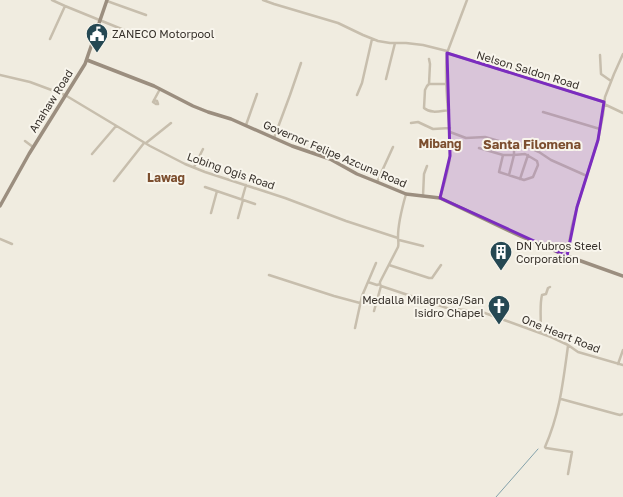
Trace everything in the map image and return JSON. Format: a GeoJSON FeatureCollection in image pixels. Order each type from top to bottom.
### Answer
{"type":"FeatureCollection","features":[{"type":"Feature","properties":{"kind":"street"},"geometry":{"type":"LineString","coordinates":[[52,0],[124,30]]}},
{"type":"Feature","properties":{"kind":"street"},"geometry":{"type":"LineString","coordinates":[[106,0],[146,15]]}},
{"type":"Feature","properties":{"kind":"street","name":"Anahaw Road"},"geometry":{"type":"LineString","coordinates":[[0,206],[33,147],[87,60],[106,0]]}},
{"type":"Feature","properties":{"kind":"street","name":"Nelson Saldon Road"},"geometry":{"type":"LineString","coordinates":[[263,0],[338,23],[372,39],[384,42],[423,45],[447,52],[604,103],[623,112]]}},
{"type":"Feature","properties":{"kind":"street"},"geometry":{"type":"LineString","coordinates":[[440,198],[449,166],[450,130],[446,61],[447,52],[467,0]]}},
{"type":"Feature","properties":{"kind":"street"},"geometry":{"type":"LineString","coordinates":[[50,39],[65,6]]}},
{"type":"Feature","properties":{"kind":"street"},"geometry":{"type":"LineString","coordinates":[[357,95],[362,83],[372,39]]}},
{"type":"Feature","properties":{"kind":"street"},"geometry":{"type":"LineString","coordinates":[[386,79],[395,43]]}},
{"type":"Feature","properties":{"kind":"street"},"geometry":{"type":"LineString","coordinates":[[567,256],[574,220],[598,140],[605,97],[623,54]]}},
{"type":"Feature","properties":{"kind":"street"},"geometry":{"type":"LineString","coordinates":[[600,56],[600,74],[611,82]]}},
{"type":"Feature","properties":{"kind":"street"},"geometry":{"type":"LineString","coordinates":[[429,59],[429,84],[425,90],[424,108],[431,112],[449,110]]}},
{"type":"Feature","properties":{"kind":"street","name":"Governor Felipe Azcuna Road"},"geometry":{"type":"LineString","coordinates":[[87,60],[160,89],[193,106],[231,119],[292,146],[330,159],[357,174],[406,194],[440,198],[519,236],[567,256],[623,276]]}},
{"type":"Feature","properties":{"kind":"street"},"geometry":{"type":"LineString","coordinates":[[274,138],[301,62]]}},
{"type":"Feature","properties":{"kind":"street","name":"Lobing Ogis Road"},"geometry":{"type":"LineString","coordinates":[[0,75],[30,82],[65,95],[145,143],[194,168],[285,198],[398,239],[423,246]]}},
{"type":"Feature","properties":{"kind":"street"},"geometry":{"type":"LineString","coordinates":[[429,84],[447,84]]}},
{"type":"Feature","properties":{"kind":"street"},"geometry":{"type":"LineString","coordinates":[[154,100],[160,89]]}},
{"type":"Feature","properties":{"kind":"street"},"geometry":{"type":"LineString","coordinates":[[246,125],[257,94]]}},
{"type":"Feature","properties":{"kind":"street"},"geometry":{"type":"LineString","coordinates":[[543,112],[600,129]]}},
{"type":"Feature","properties":{"kind":"street"},"geometry":{"type":"LineString","coordinates":[[411,123],[418,122],[433,129],[450,130],[466,138],[485,137],[514,145],[526,146],[551,160],[587,176]]}},
{"type":"Feature","properties":{"kind":"street"},"geometry":{"type":"LineString","coordinates":[[114,181],[145,143],[171,123]]}},
{"type":"Feature","properties":{"kind":"street"},"geometry":{"type":"LineString","coordinates":[[92,154],[116,126]]}},
{"type":"Feature","properties":{"kind":"street"},"geometry":{"type":"LineString","coordinates":[[25,141],[33,147]]}},
{"type":"Feature","properties":{"kind":"street"},"geometry":{"type":"LineString","coordinates":[[509,175],[514,155],[514,145]]}},
{"type":"Feature","properties":{"kind":"street"},"geometry":{"type":"LineString","coordinates":[[377,182],[393,147]]}},
{"type":"Feature","properties":{"kind":"street"},"geometry":{"type":"LineString","coordinates":[[479,148],[503,155],[528,155],[537,161],[538,165],[533,176],[524,180],[499,172],[503,155]]}},
{"type":"Feature","properties":{"kind":"street"},"geometry":{"type":"LineString","coordinates":[[194,168],[203,149]]}},
{"type":"Feature","properties":{"kind":"street"},"geometry":{"type":"LineString","coordinates":[[520,179],[528,155]]}},
{"type":"Feature","properties":{"kind":"street"},"geometry":{"type":"LineString","coordinates":[[423,196],[424,174],[427,166]]}},
{"type":"Feature","properties":{"kind":"street"},"geometry":{"type":"LineString","coordinates":[[238,218],[246,185]]}},
{"type":"Feature","properties":{"kind":"street"},"geometry":{"type":"LineString","coordinates":[[205,187],[255,204]]}},
{"type":"Feature","properties":{"kind":"street"},"geometry":{"type":"LineString","coordinates":[[211,213],[217,191]]}},
{"type":"Feature","properties":{"kind":"street"},"geometry":{"type":"LineString","coordinates":[[374,311],[381,285],[380,282],[398,247],[402,208],[406,194]]}},
{"type":"Feature","properties":{"kind":"street"},"geometry":{"type":"LineString","coordinates":[[0,239],[12,244]]}},
{"type":"Feature","properties":{"kind":"street"},"geometry":{"type":"LineString","coordinates":[[355,328],[362,296],[376,263]]}},
{"type":"Feature","properties":{"kind":"street"},"geometry":{"type":"LineString","coordinates":[[389,265],[429,278],[432,278],[441,265]]}},
{"type":"Feature","properties":{"kind":"street"},"geometry":{"type":"LineString","coordinates":[[269,275],[360,303]]}},
{"type":"Feature","properties":{"kind":"street","name":"One Heart Road"},"geometry":{"type":"LineString","coordinates":[[368,282],[381,285],[447,308],[482,312],[540,333],[568,345],[578,352],[623,365]]}},
{"type":"Feature","properties":{"kind":"street"},"geometry":{"type":"LineString","coordinates":[[540,333],[540,304],[542,295],[546,294],[550,287]]}},
{"type":"Feature","properties":{"kind":"street"},"geometry":{"type":"LineString","coordinates":[[568,345],[561,399],[553,428],[545,447],[572,452],[568,474]]}},
{"type":"Feature","properties":{"kind":"street"},"geometry":{"type":"LineString","coordinates":[[618,364],[623,350]]}},
{"type":"Feature","properties":{"kind":"street"},"geometry":{"type":"LineString","coordinates":[[561,399],[620,415],[623,414]]}},
{"type":"Feature","properties":{"kind":"highlighted area"},"geometry":{"type":"Polygon","coordinates":[[[447,53],[604,102],[598,140],[577,207],[567,256],[440,198],[450,156],[447,53]]]}},
{"type":"Feature","properties":{"kind":"waterway"},"geometry":{"type":"LineString","coordinates":[[496,497],[538,449]]}},
{"type":"Feature","properties":{"kind":"place","name":"ZANECO Motorpool"},"geometry":{"type":"Point","coordinates":[97,54]}},
{"type":"Feature","properties":{"kind":"place","name":"DN Yubros Steel Corporation"},"geometry":{"type":"Point","coordinates":[501,272]}},
{"type":"Feature","properties":{"kind":"place","name":"Medalla Milagrosa/San Isidro Chapel"},"geometry":{"type":"Point","coordinates":[499,326]}},
{"type":"Feature","properties":{"kind":"district","name":"Mibang"},"geometry":{"type":"Point","coordinates":[440,144]}},
{"type":"Feature","properties":{"kind":"district","name":"Santa Filomena"},"geometry":{"type":"Point","coordinates":[532,144]}},
{"type":"Feature","properties":{"kind":"district","name":"Lawag"},"geometry":{"type":"Point","coordinates":[166,178]}}]}
